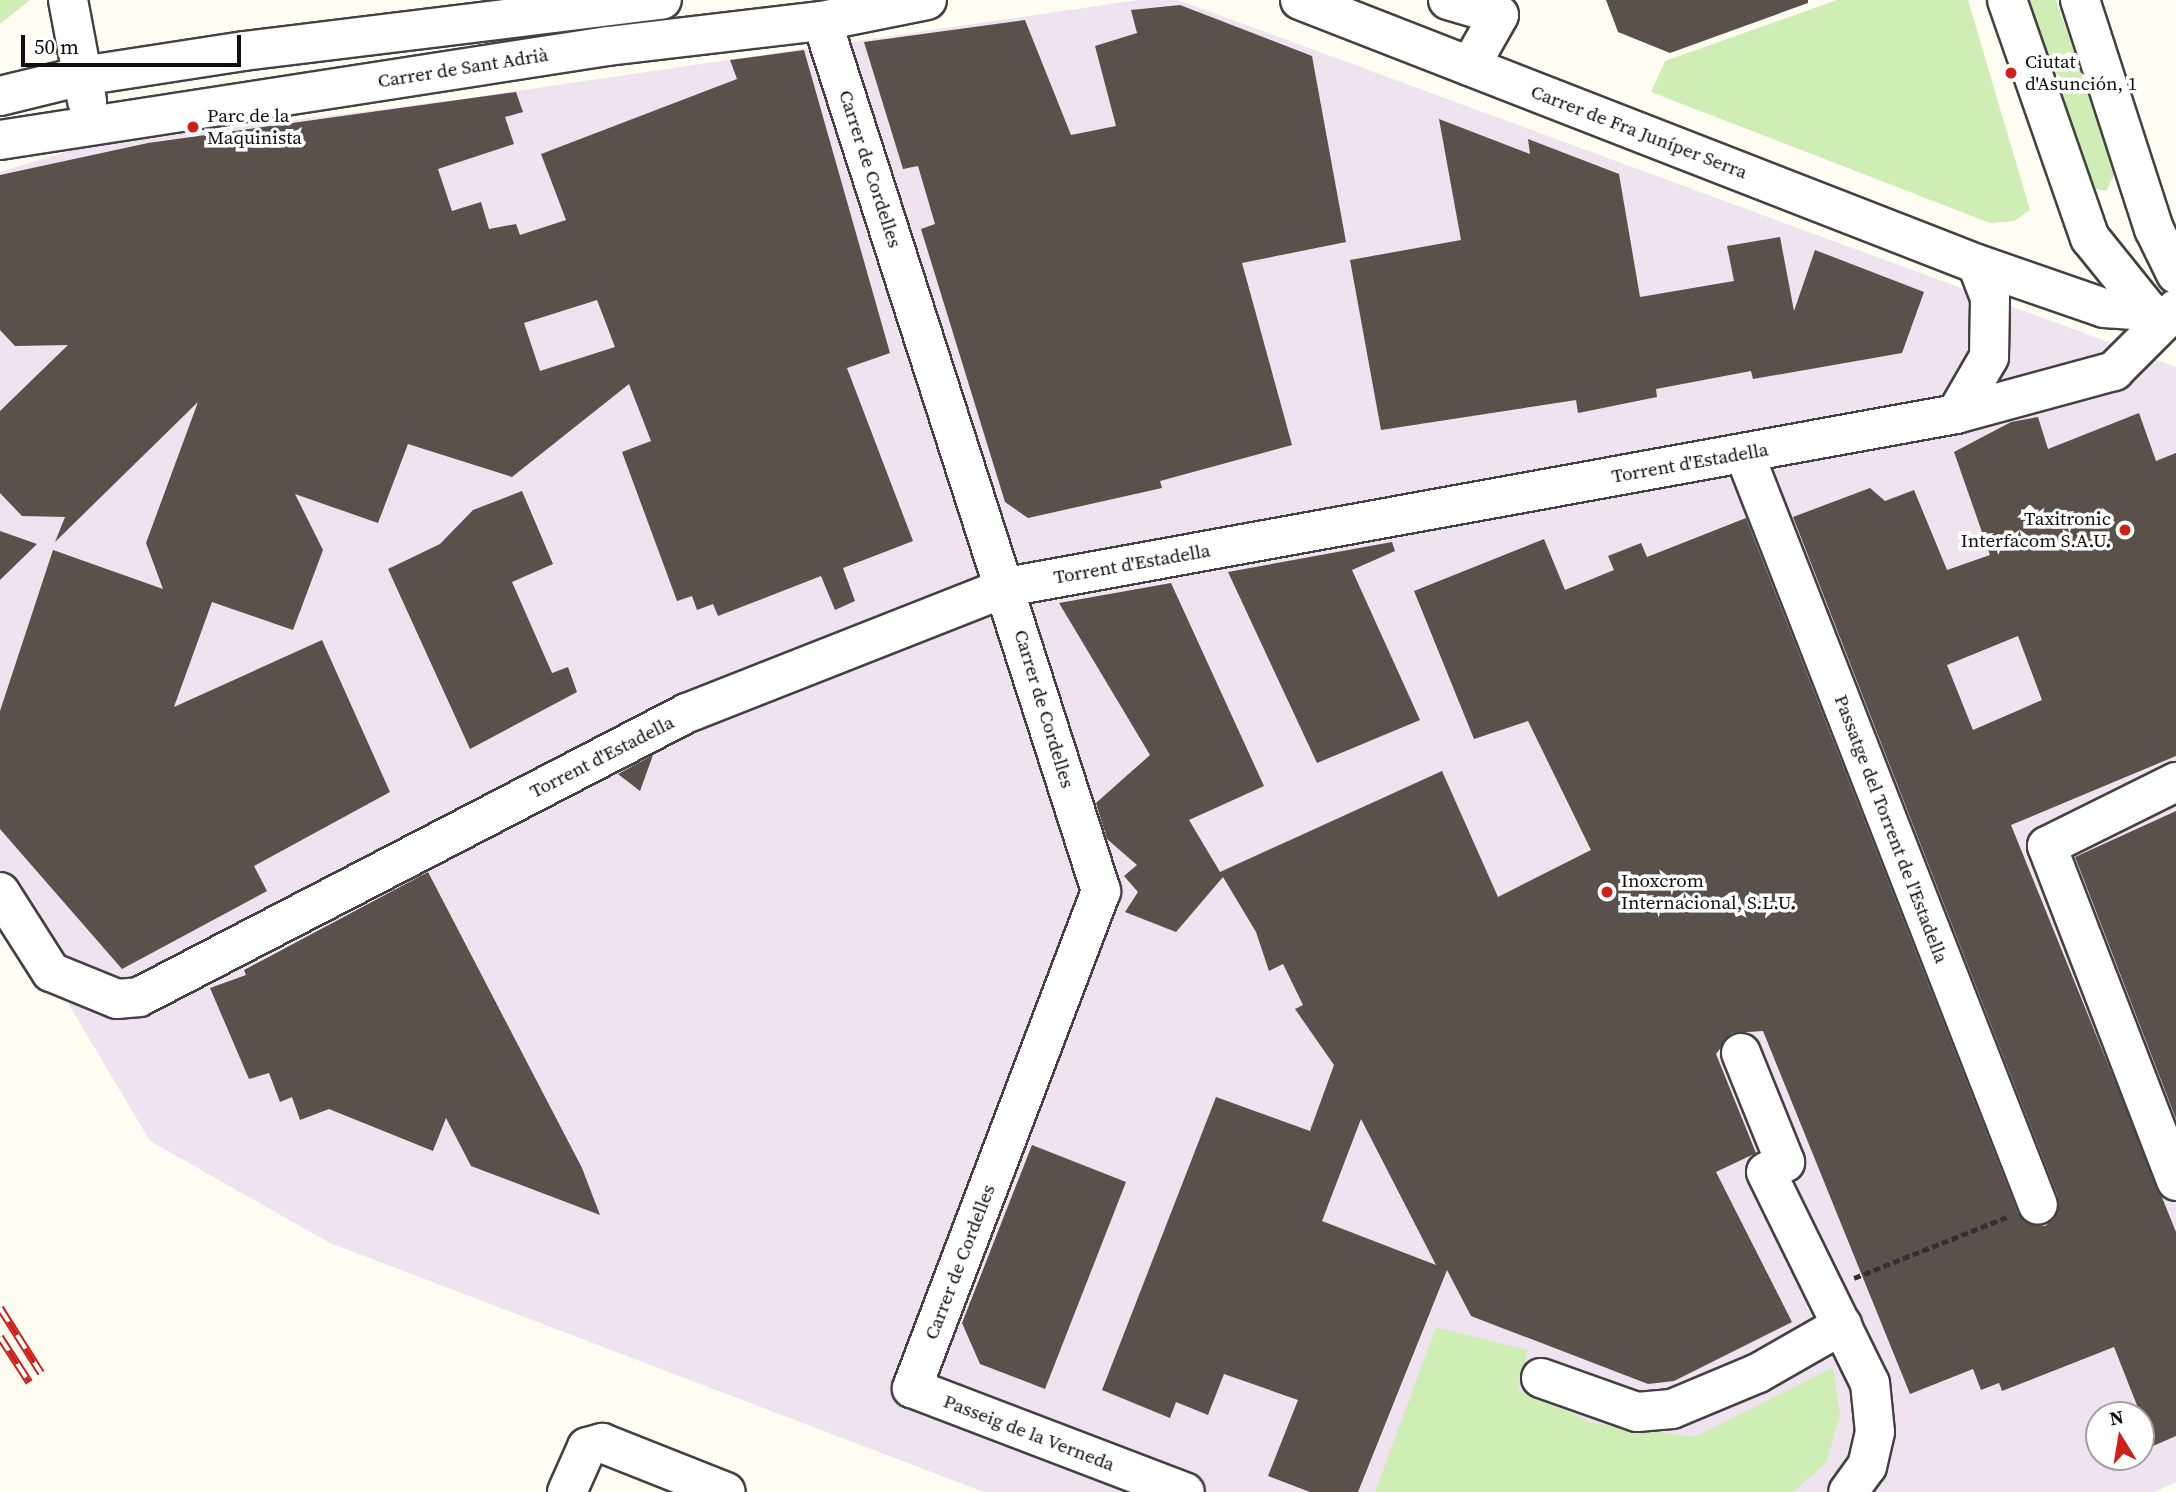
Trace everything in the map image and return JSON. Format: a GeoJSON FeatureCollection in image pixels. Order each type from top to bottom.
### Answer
{"type":"FeatureCollection","features":[{"type":"Feature","properties":{"kind":"street"},"geometry":{"type":"LineString","coordinates":[[68,0],[92,123]]}},
{"type":"Feature","properties":{"kind":"street","name":"Carrer de Sant Adrià"},"geometry":{"type":"LineString","coordinates":[[0,96],[82,76],[662,0]]}},
{"type":"Feature","properties":{"kind":"street","name":"Carrer de Sant Adrià"},"geometry":{"type":"LineString","coordinates":[[0,140],[92,123],[608,46],[822,21],[927,0]]}},
{"type":"Feature","properties":{"kind":"street","name":"Carrer de Fra Juníper Serra"},"geometry":{"type":"LineString","coordinates":[[1300,0],[1977,264],[2105,308],[2166,315]]}},
{"type":"Feature","properties":{"kind":"street"},"geometry":{"type":"LineString","coordinates":[[1448,0],[1499,15],[1470,66]]}},
{"type":"Feature","properties":{"kind":"street"},"geometry":{"type":"LineString","coordinates":[[2007,0],[2090,238],[2166,315]]}},
{"type":"Feature","properties":{"kind":"street"},"geometry":{"type":"LineString","coordinates":[[2080,0],[2173,273]]}},
{"type":"Feature","properties":{"kind":"street","name":"Carrer de Cordelles"},"geometry":{"type":"LineString","coordinates":[[822,21],[1007,587],[1101,891],[912,1388]]}},
{"type":"Feature","properties":{"kind":"street"},"geometry":{"type":"LineString","coordinates":[[1956,414],[1989,357],[1990,298],[1977,264]]}},
{"type":"Feature","properties":{"kind":"street","name":"Torrent d'Estadella"},"geometry":{"type":"LineString","coordinates":[[0,892],[51,972],[117,999],[139,997],[687,713],[1007,587],[1956,414],[2114,371],[2166,315]]}},
{"type":"Feature","properties":{"kind":"street","name":"Passatge del Torrent de l'Estadella"},"geometry":{"type":"LineString","coordinates":[[1744,453],[2038,1205]]}},
{"type":"Feature","properties":{"kind":"street"},"geometry":{"type":"LineString","coordinates":[[2176,782],[2047,846],[2176,1181]]}},
{"type":"Feature","properties":{"kind":"street"},"geometry":{"type":"LineString","coordinates":[[1741,1053],[1785,1162],[1766,1171],[1870,1383],[1875,1432],[1867,1466],[1849,1492]]}},
{"type":"Feature","properties":{"kind":"street"},"geometry":{"type":"LineString","coordinates":[[1541,1378],[1637,1412],[1672,1409],[1723,1390],[1842,1325]]}},
{"type":"Feature","properties":{"kind":"street","name":"Passeig de la Verneda"},"geometry":{"type":"LineString","coordinates":[[912,1388],[1185,1492]]}},
{"type":"Feature","properties":{"kind":"street"},"geometry":{"type":"LineString","coordinates":[[567,1492],[587,1447],[602,1443],[726,1492]]}},
{"type":"Feature","properties":{"kind":"path"},"geometry":{"type":"LineString","coordinates":[[1824,1290],[2038,1205]]}},
{"type":"Feature","properties":{"kind":"shaded area"},"geometry":{"type":"Polygon","coordinates":[[[1138,0],[1178,0],[2176,367],[2176,1482],[2154,1492],[984,1492],[330,1243],[150,1141],[0,889],[0,172],[85,146],[455,100],[1138,0]]]}},
{"type":"Feature","properties":{"kind":"green space"},"geometry":{"type":"Polygon","coordinates":[[[0,0],[30,0],[0,24],[0,0]]]}},
{"type":"Feature","properties":{"kind":"green space"},"geometry":{"type":"Polygon","coordinates":[[[1837,0],[1968,0],[2030,210],[2014,221],[1990,223],[1651,92],[1665,61],[1837,0]]]}},
{"type":"Feature","properties":{"kind":"green space"},"geometry":{"type":"Polygon","coordinates":[[[2024,0],[2056,0],[2116,171],[2106,191],[2092,188],[2024,0]]]}},
{"type":"Feature","properties":{"kind":"green space"},"geometry":{"type":"Polygon","coordinates":[[[1436,1327],[1528,1350],[1518,1389],[1592,1423],[1695,1437],[1833,1367],[1840,1415],[1826,1463],[1793,1492],[1375,1492],[1436,1327]]]}},
{"type":"Feature","properties":{"kind":"building"},"geometry":{"type":"Polygon","coordinates":[[[1606,0],[1808,0],[1808,3],[1670,53],[1618,32],[1606,0]]]}},
{"type":"Feature","properties":{"kind":"building"},"geometry":{"type":"Polygon","coordinates":[[[1180,5],[1312,56],[1346,242],[1242,263],[1292,445],[1160,481],[1162,488],[1028,518],[1005,502],[921,229],[935,224],[918,166],[903,169],[864,42],[1025,20],[1071,135],[1116,126],[1095,46],[1137,33],[1131,10],[1180,5]]]}},
{"type":"Feature","properties":{"kind":"building"},"geometry":{"type":"Polygon","coordinates":[[[804,50],[890,353],[847,368],[913,541],[843,568],[855,601],[835,610],[821,576],[718,616],[713,604],[697,610],[692,596],[677,601],[622,452],[651,441],[629,384],[512,477],[408,444],[378,523],[295,494],[323,550],[293,630],[212,602],[174,707],[322,640],[390,792],[254,866],[267,891],[122,969],[0,829],[0,711],[53,550],[163,589],[146,543],[198,402],[55,542],[65,517],[22,516],[0,493],[0,411],[68,345],[15,346],[0,330],[0,175],[148,143],[516,92],[523,112],[505,117],[514,144],[438,169],[452,211],[481,202],[489,229],[516,224],[520,235],[566,220],[541,154],[737,79],[730,60],[804,50]],[[597,300],[524,323],[540,371],[615,347],[597,300]]]}},
{"type":"Feature","properties":{"kind":"building"},"geometry":{"type":"Polygon","coordinates":[[[1439,119],[1530,154],[1528,139],[1619,174],[1640,297],[1734,281],[1727,246],[1780,237],[1794,311],[1815,250],[1924,292],[1902,353],[1753,379],[1751,371],[1656,389],[1657,397],[1578,413],[1576,400],[1381,430],[1350,260],[1461,240],[1439,119]]]}},
{"type":"Feature","properties":{"kind":"building"},"geometry":{"type":"Polygon","coordinates":[[[2139,413],[2156,461],[2176,453],[2176,756],[2011,825],[2176,1232],[2176,1436],[2155,1445],[2155,1401],[2135,1401],[2114,1347],[2002,1391],[1999,1383],[1981,1390],[1973,1369],[1910,1394],[1763,1031],[1732,1033],[1716,1054],[1756,1153],[1716,1172],[1792,1322],[1674,1381],[1648,1384],[1471,1316],[1447,1270],[1358,1492],[1310,1492],[1268,1476],[1298,1400],[1224,1374],[1208,1415],[1176,1402],[1170,1418],[1102,1390],[1216,1097],[1310,1131],[1334,1065],[1295,1009],[1303,1005],[1283,964],[1269,971],[1256,932],[1223,877],[1176,932],[1125,912],[1138,892],[1124,876],[1137,865],[1107,839],[1096,803],[1150,755],[1059,603],[1171,583],[1264,786],[1189,820],[1220,872],[1442,771],[1498,897],[1591,850],[1528,721],[1474,739],[1414,591],[1544,539],[1565,590],[1614,570],[1608,556],[1641,543],[1647,557],[1746,518],[2018,1213],[2025,1222],[2045,1226],[2055,1218],[2058,1197],[1793,517],[1870,488],[1885,501],[1914,490],[1947,570],[1990,555],[1954,452],[2011,422],[2038,417],[2048,449],[2139,413]],[[2018,636],[1947,665],[1973,730],[2042,700],[2018,636]],[[1361,1119],[1322,1221],[1436,1265],[1361,1119]]]}},
{"type":"Feature","properties":{"kind":"building"},"geometry":{"type":"Polygon","coordinates":[[[522,491],[553,564],[512,582],[552,673],[568,667],[577,692],[470,749],[388,569],[440,544],[473,510],[522,491]]]}},
{"type":"Feature","properties":{"kind":"building"},"geometry":{"type":"Polygon","coordinates":[[[0,531],[37,544],[0,580],[0,531]]]}},
{"type":"Feature","properties":{"kind":"building"},"geometry":{"type":"Polygon","coordinates":[[[1392,542],[1395,551],[1352,570],[1420,720],[1317,763],[1228,572],[1392,542]]]}},
{"type":"Feature","properties":{"kind":"building"},"geometry":{"type":"Polygon","coordinates":[[[653,755],[640,791],[618,774],[653,755]]]}},
{"type":"Feature","properties":{"kind":"building"},"geometry":{"type":"Polygon","coordinates":[[[2176,811],[2176,1119],[2075,857],[2176,811]]]}},
{"type":"Feature","properties":{"kind":"building"},"geometry":{"type":"Polygon","coordinates":[[[428,872],[582,1168],[600,1215],[471,1166],[446,1118],[433,1151],[329,1109],[300,1120],[292,1097],[280,1102],[269,1073],[249,1079],[210,988],[246,975],[244,970],[428,872]]]}},
{"type":"Feature","properties":{"kind":"building"},"geometry":{"type":"Polygon","coordinates":[[[1032,1145],[1126,1182],[1045,1389],[980,1364],[962,1323],[1032,1145]]]}},
{"type":"Feature","properties":{"kind":"railway"},"geometry":{"type":"LineString","coordinates":[[0,1308],[41,1373]]}},
{"type":"Feature","properties":{"kind":"railway"},"geometry":{"type":"LineString","coordinates":[[0,1337],[29,1382]]}},
{"type":"Feature","properties":{"kind":"place","name":"Ciutat d'Asunción, 1"},"geometry":{"type":"Point","coordinates":[2011,73]}},
{"type":"Feature","properties":{"kind":"place","name":"Parc de la Maquinista"},"geometry":{"type":"Point","coordinates":[193,127]}},
{"type":"Feature","properties":{"kind":"place","name":"Taxitronic Interfacom S.A.U."},"geometry":{"type":"Point","coordinates":[2125,530]}},
{"type":"Feature","properties":{"kind":"place","name":"Inoxcrom Internacional, S.L.U."},"geometry":{"type":"Point","coordinates":[1607,892]}}]}
